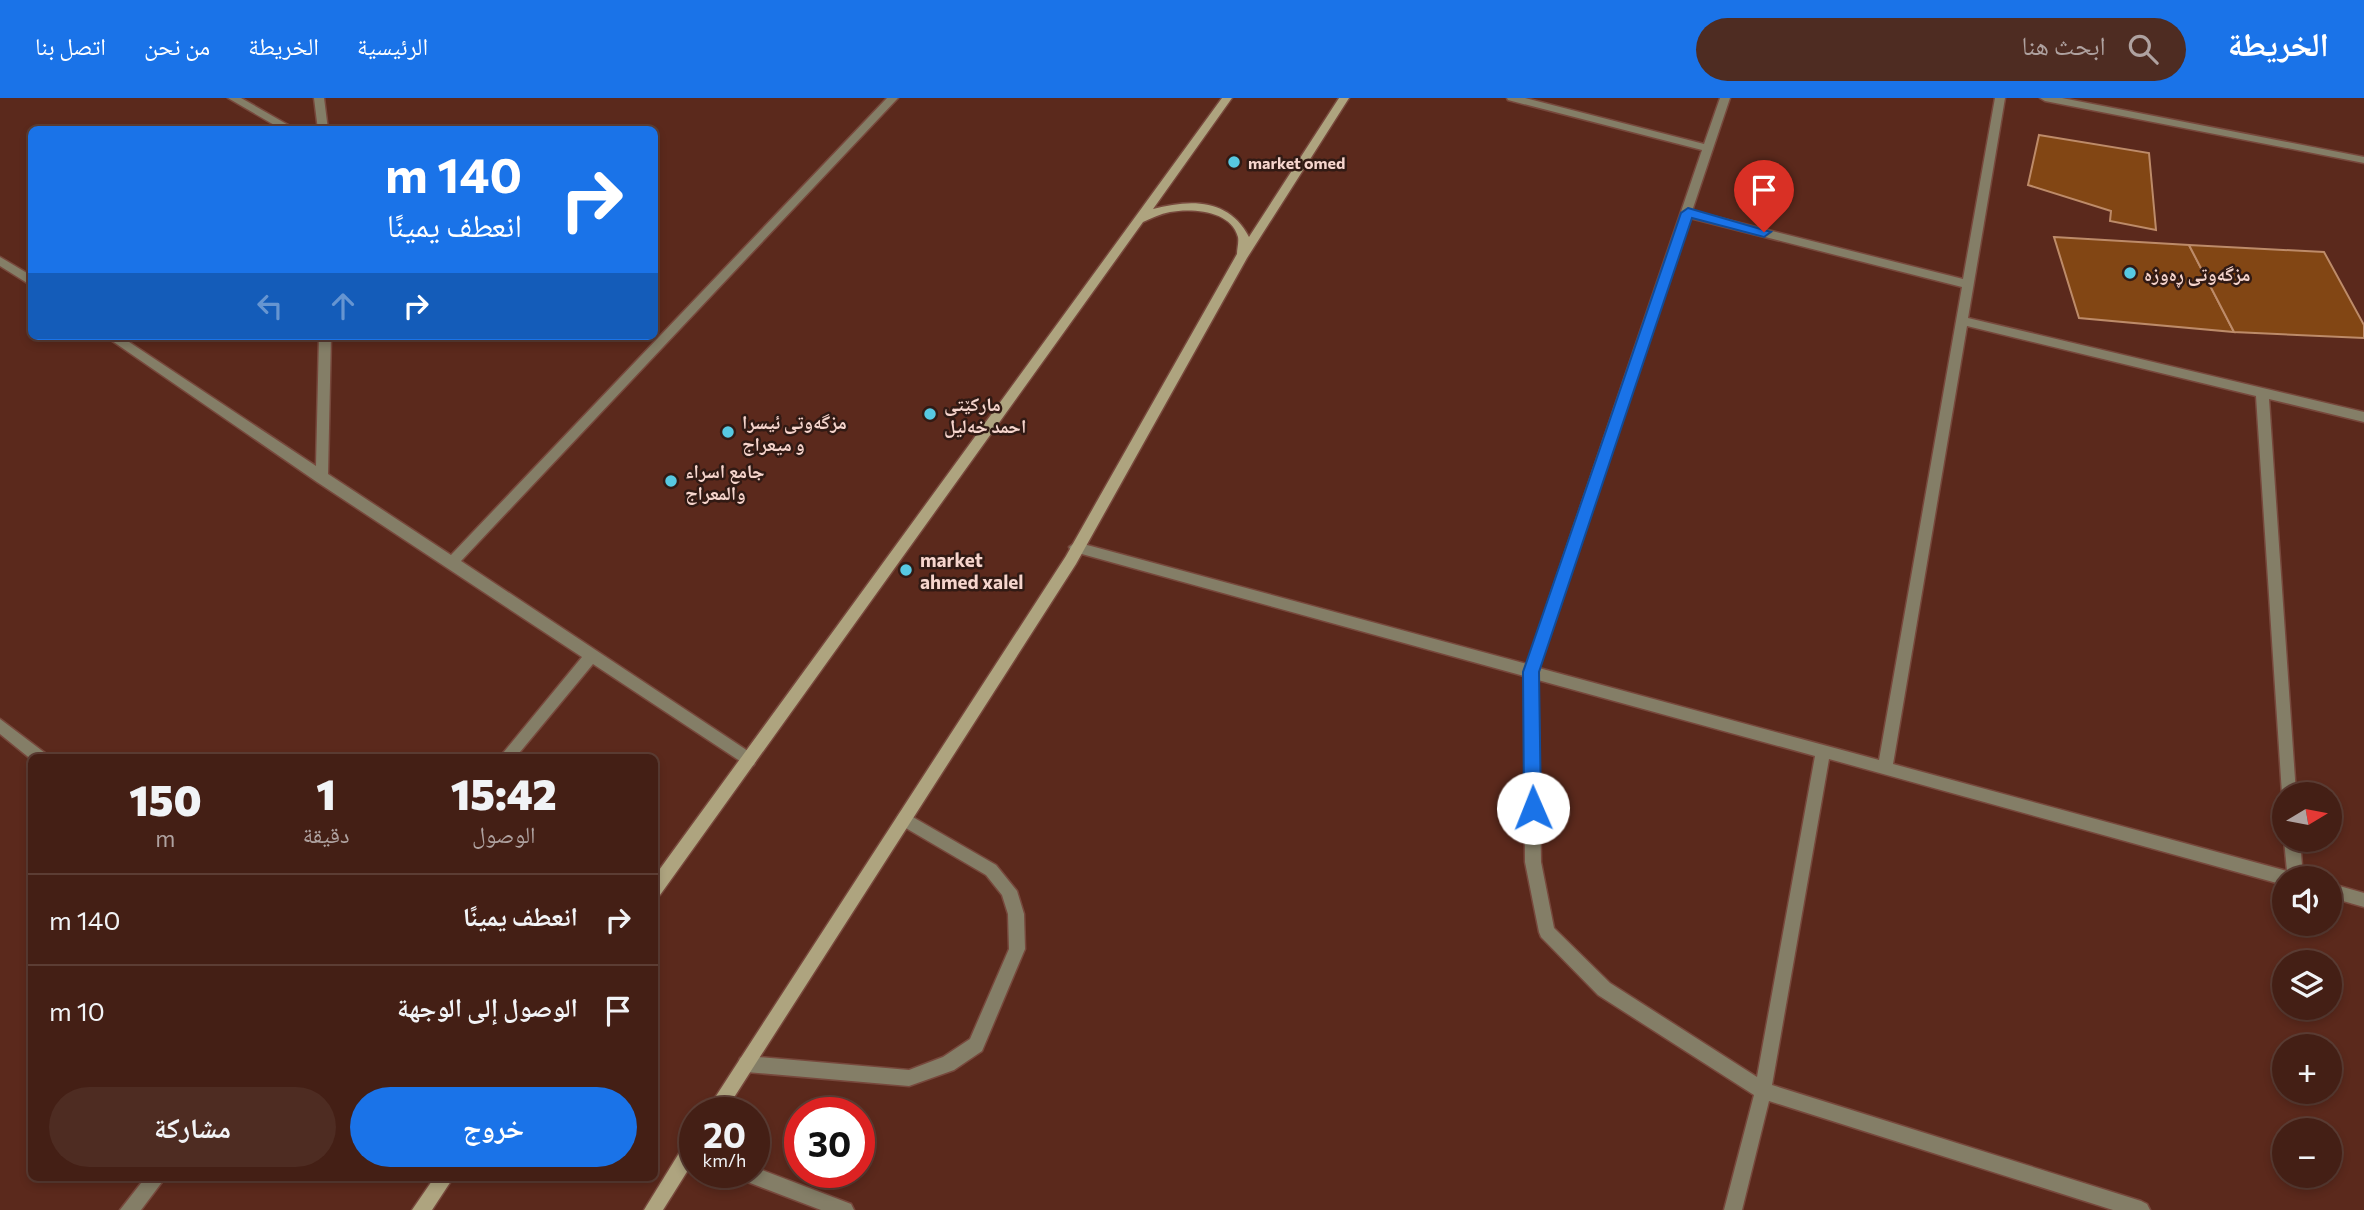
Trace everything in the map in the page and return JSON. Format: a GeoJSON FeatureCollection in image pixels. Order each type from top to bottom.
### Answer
{"type":"FeatureCollection","features":[{"type":"Feature","properties":{"kind":"street"},"geometry":{"type":"LineString","coordinates":[[233,98],[285,126]]}},
{"type":"Feature","properties":{"kind":"street"},"geometry":{"type":"LineString","coordinates":[[319,98],[322,126]]}},
{"type":"Feature","properties":{"kind":"street"},"geometry":{"type":"LineString","coordinates":[[451,563],[893,98]]}},
{"type":"Feature","properties":{"kind":"street"},"geometry":{"type":"LineString","coordinates":[[658,885],[1227,98]]}},
{"type":"Feature","properties":{"kind":"street"},"geometry":{"type":"LineString","coordinates":[[724,1097],[1071,560],[1242,256],[1344,98]]}},
{"type":"Feature","properties":{"kind":"street"},"geometry":{"type":"LineString","coordinates":[[1512,98],[1708,148]]}},
{"type":"Feature","properties":{"kind":"street"},"geometry":{"type":"LineString","coordinates":[[1725,98],[1531,672],[1534,862],[1547,932],[1604,989],[1763,1091],[2141,1210]]}},
{"type":"Feature","properties":{"kind":"street"},"geometry":{"type":"LineString","coordinates":[[1885,769],[2000,98]]}},
{"type":"Feature","properties":{"kind":"street"},"geometry":{"type":"LineString","coordinates":[[2045,98],[2364,160]]}},
{"type":"Feature","properties":{"kind":"street"},"geometry":{"type":"LineString","coordinates":[[1135,225],[1157,210],[1171,206],[1208,208],[1237,226],[1243,235],[1242,256]]}},
{"type":"Feature","properties":{"kind":"street"},"geometry":{"type":"LineString","coordinates":[[1688,213],[1969,285]]}},
{"type":"Feature","properties":{"kind":"street"},"geometry":{"type":"LineString","coordinates":[[0,261],[28,279]]}},
{"type":"Feature","properties":{"kind":"street"},"geometry":{"type":"LineString","coordinates":[[1962,321],[2364,417]]}},
{"type":"Feature","properties":{"kind":"street"},"geometry":{"type":"LineString","coordinates":[[117,340],[749,760]]}},
{"type":"Feature","properties":{"kind":"street"},"geometry":{"type":"LineString","coordinates":[[322,478],[325,340]]}},
{"type":"Feature","properties":{"kind":"street"},"geometry":{"type":"LineString","coordinates":[[2262,393],[2288,782]]}},
{"type":"Feature","properties":{"kind":"street"},"geometry":{"type":"LineString","coordinates":[[1076,547],[2272,874]]}},
{"type":"Feature","properties":{"kind":"street"},"geometry":{"type":"LineString","coordinates":[[509,754],[591,656]]}},
{"type":"Feature","properties":{"kind":"street"},"geometry":{"type":"LineString","coordinates":[[0,725],[35,754]]}},
{"type":"Feature","properties":{"kind":"street"},"geometry":{"type":"LineString","coordinates":[[1733,1210],[1763,1091],[1823,751]]}},
{"type":"Feature","properties":{"kind":"street"},"geometry":{"type":"LineString","coordinates":[[746,1064],[909,1078],[948,1064],[976,1045],[1017,949],[1016,914],[1009,891],[991,870],[904,819]]}},
{"type":"Feature","properties":{"kind":"street"},"geometry":{"type":"LineString","coordinates":[[2342,894],[2364,900]]}},
{"type":"Feature","properties":{"kind":"street"},"geometry":{"type":"LineString","coordinates":[[653,1210],[679,1171]]}},
{"type":"Feature","properties":{"kind":"street"},"geometry":{"type":"LineString","coordinates":[[129,1210],[153,1181]]}},
{"type":"Feature","properties":{"kind":"street"},"geometry":{"type":"LineString","coordinates":[[421,1210],[442,1181]]}},
{"type":"Feature","properties":{"kind":"street"},"geometry":{"type":"LineString","coordinates":[[770,1182],[845,1210]]}},
{"type":"Feature","properties":{"kind":"building"},"geometry":{"type":"Polygon","coordinates":[[[2039,135],[2149,153],[2156,230],[2110,221],[2111,211],[2028,185],[2039,135]]]}},
{"type":"Feature","properties":{"kind":"building"},"geometry":{"type":"Polygon","coordinates":[[[2054,237],[2189,245],[2234,332],[2079,318],[2054,237]]]}},
{"type":"Feature","properties":{"kind":"building"},"geometry":{"type":"Polygon","coordinates":[[[2189,245],[2324,252],[2364,325],[2364,338],[2234,332],[2189,245]]]}},
{"type":"Feature","properties":{"kind":"place","name":"market omed"},"geometry":{"type":"Point","coordinates":[1234,162]}},
{"type":"Feature","properties":{"kind":"place","name":"مزگەوتی ڕەوزە"},"geometry":{"type":"Point","coordinates":[2130,273]}},
{"type":"Feature","properties":{"kind":"place","name":"مارکێتی احمد خەلیل"},"geometry":{"type":"Point","coordinates":[930,414]}},
{"type":"Feature","properties":{"kind":"place","name":"مزگەوتی ئیسرا و میعراج"},"geometry":{"type":"Point","coordinates":[728,432]}},
{"type":"Feature","properties":{"kind":"place","name":"جامع اسراء والمعراج"},"geometry":{"type":"Point","coordinates":[671,481]}},
{"type":"Feature","properties":{"kind":"place","name":"market ahmed xalel"},"geometry":{"type":"Point","coordinates":[906,570]}},
{"type":"Feature","properties":{"kind":"route"},"geometry":{"type":"LineString","coordinates":[[1533,808],[1531,672],[1688,213],[1764,232]]}}]}
